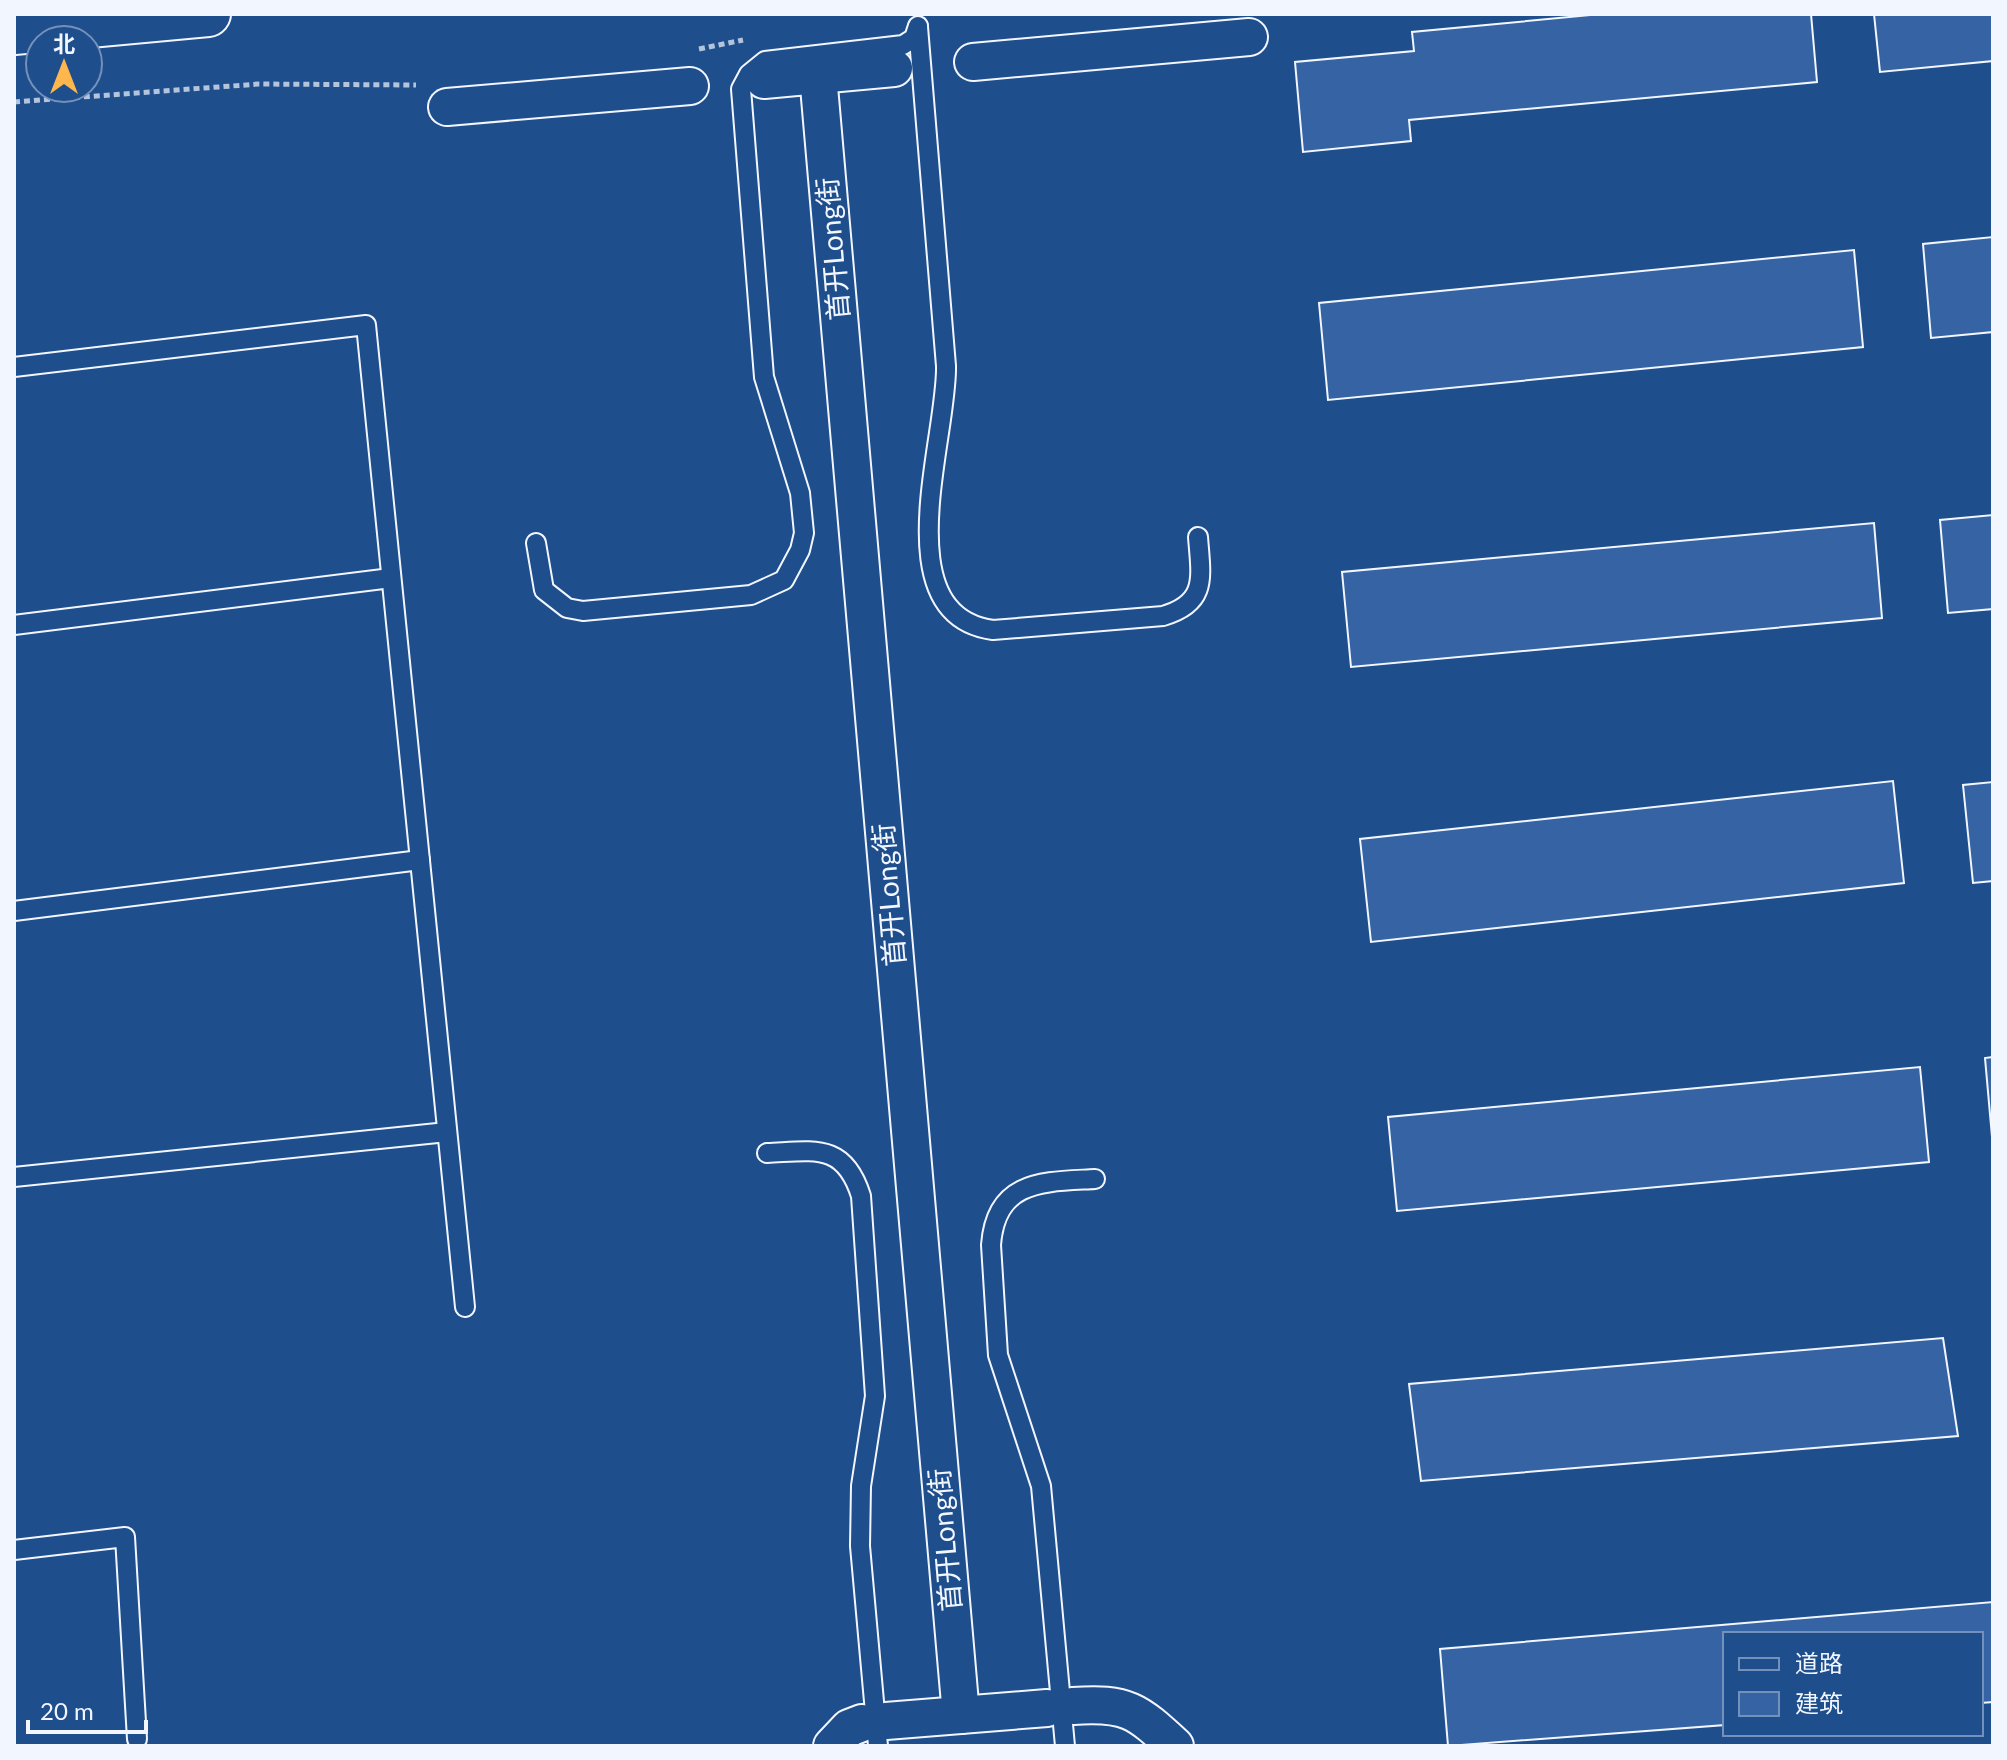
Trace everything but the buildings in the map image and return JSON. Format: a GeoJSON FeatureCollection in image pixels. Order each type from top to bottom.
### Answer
{"type":"FeatureCollection","features":[{"type":"Feature","properties":{"kind":"street"},"geometry":{"type":"LineString","coordinates":[[14,32],[208,14]]}},
{"type":"Feature","properties":{"kind":"street"},"geometry":{"type":"LineString","coordinates":[[973,62],[1019,51],[1249,37]]}},
{"type":"Feature","properties":{"kind":"street"},"geometry":{"type":"LineString","coordinates":[[764,80],[894,68]]}},
{"type":"Feature","properties":{"kind":"street","name":"首开Long街"},"geometry":{"type":"LineString","coordinates":[[818,75],[961,1715]]}},
{"type":"Feature","properties":{"kind":"street"},"geometry":{"type":"LineString","coordinates":[[447,107],[670,83]]}},
{"type":"Feature","properties":{"kind":"street"},"geometry":{"type":"LineString","coordinates":[[832,1746],[849,1728],[875,1730],[961,1715],[1099,1704],[1142,1716],[1175,1746]]}},
{"type":"Feature","properties":{"kind":"lane"},"geometry":{"type":"LineString","coordinates":[[918,20],[946,366],[944,411],[929,498],[933,567],[944,602],[956,617],[973,627],[993,630],[1163,616],[1181,611],[1193,602],[1201,569],[1198,537]]}},
{"type":"Feature","properties":{"kind":"lane"},"geometry":{"type":"LineString","coordinates":[[536,543],[544,590],[553,600],[575,610],[751,595],[769,590],[784,580],[800,550],[803,511],[764,377],[741,89],[749,74],[765,61],[903,45],[914,38],[918,20]]}},
{"type":"Feature","properties":{"kind":"lane"},"geometry":{"type":"LineString","coordinates":[[14,367],[366,325],[465,1307]]}},
{"type":"Feature","properties":{"kind":"lane"},"geometry":{"type":"LineString","coordinates":[[14,625],[391,578]]}},
{"type":"Feature","properties":{"kind":"lane"},"geometry":{"type":"LineString","coordinates":[[14,911],[420,860]]}},
{"type":"Feature","properties":{"kind":"lane"},"geometry":{"type":"LineString","coordinates":[[14,1177],[447,1132]]}},
{"type":"Feature","properties":{"kind":"lane"},"geometry":{"type":"LineString","coordinates":[[767,1153],[818,1151],[832,1154],[850,1169],[862,1204],[875,1396],[861,1486],[860,1546],[875,1730]]}},
{"type":"Feature","properties":{"kind":"lane"},"geometry":{"type":"LineString","coordinates":[[1065,1746],[1041,1486],[998,1355],[991,1245],[992,1229],[999,1212],[1010,1197],[1025,1186],[1095,1179]]}},
{"type":"Feature","properties":{"kind":"lane"},"geometry":{"type":"LineString","coordinates":[[14,1550],[125,1537],[137,1739]]}}]}
